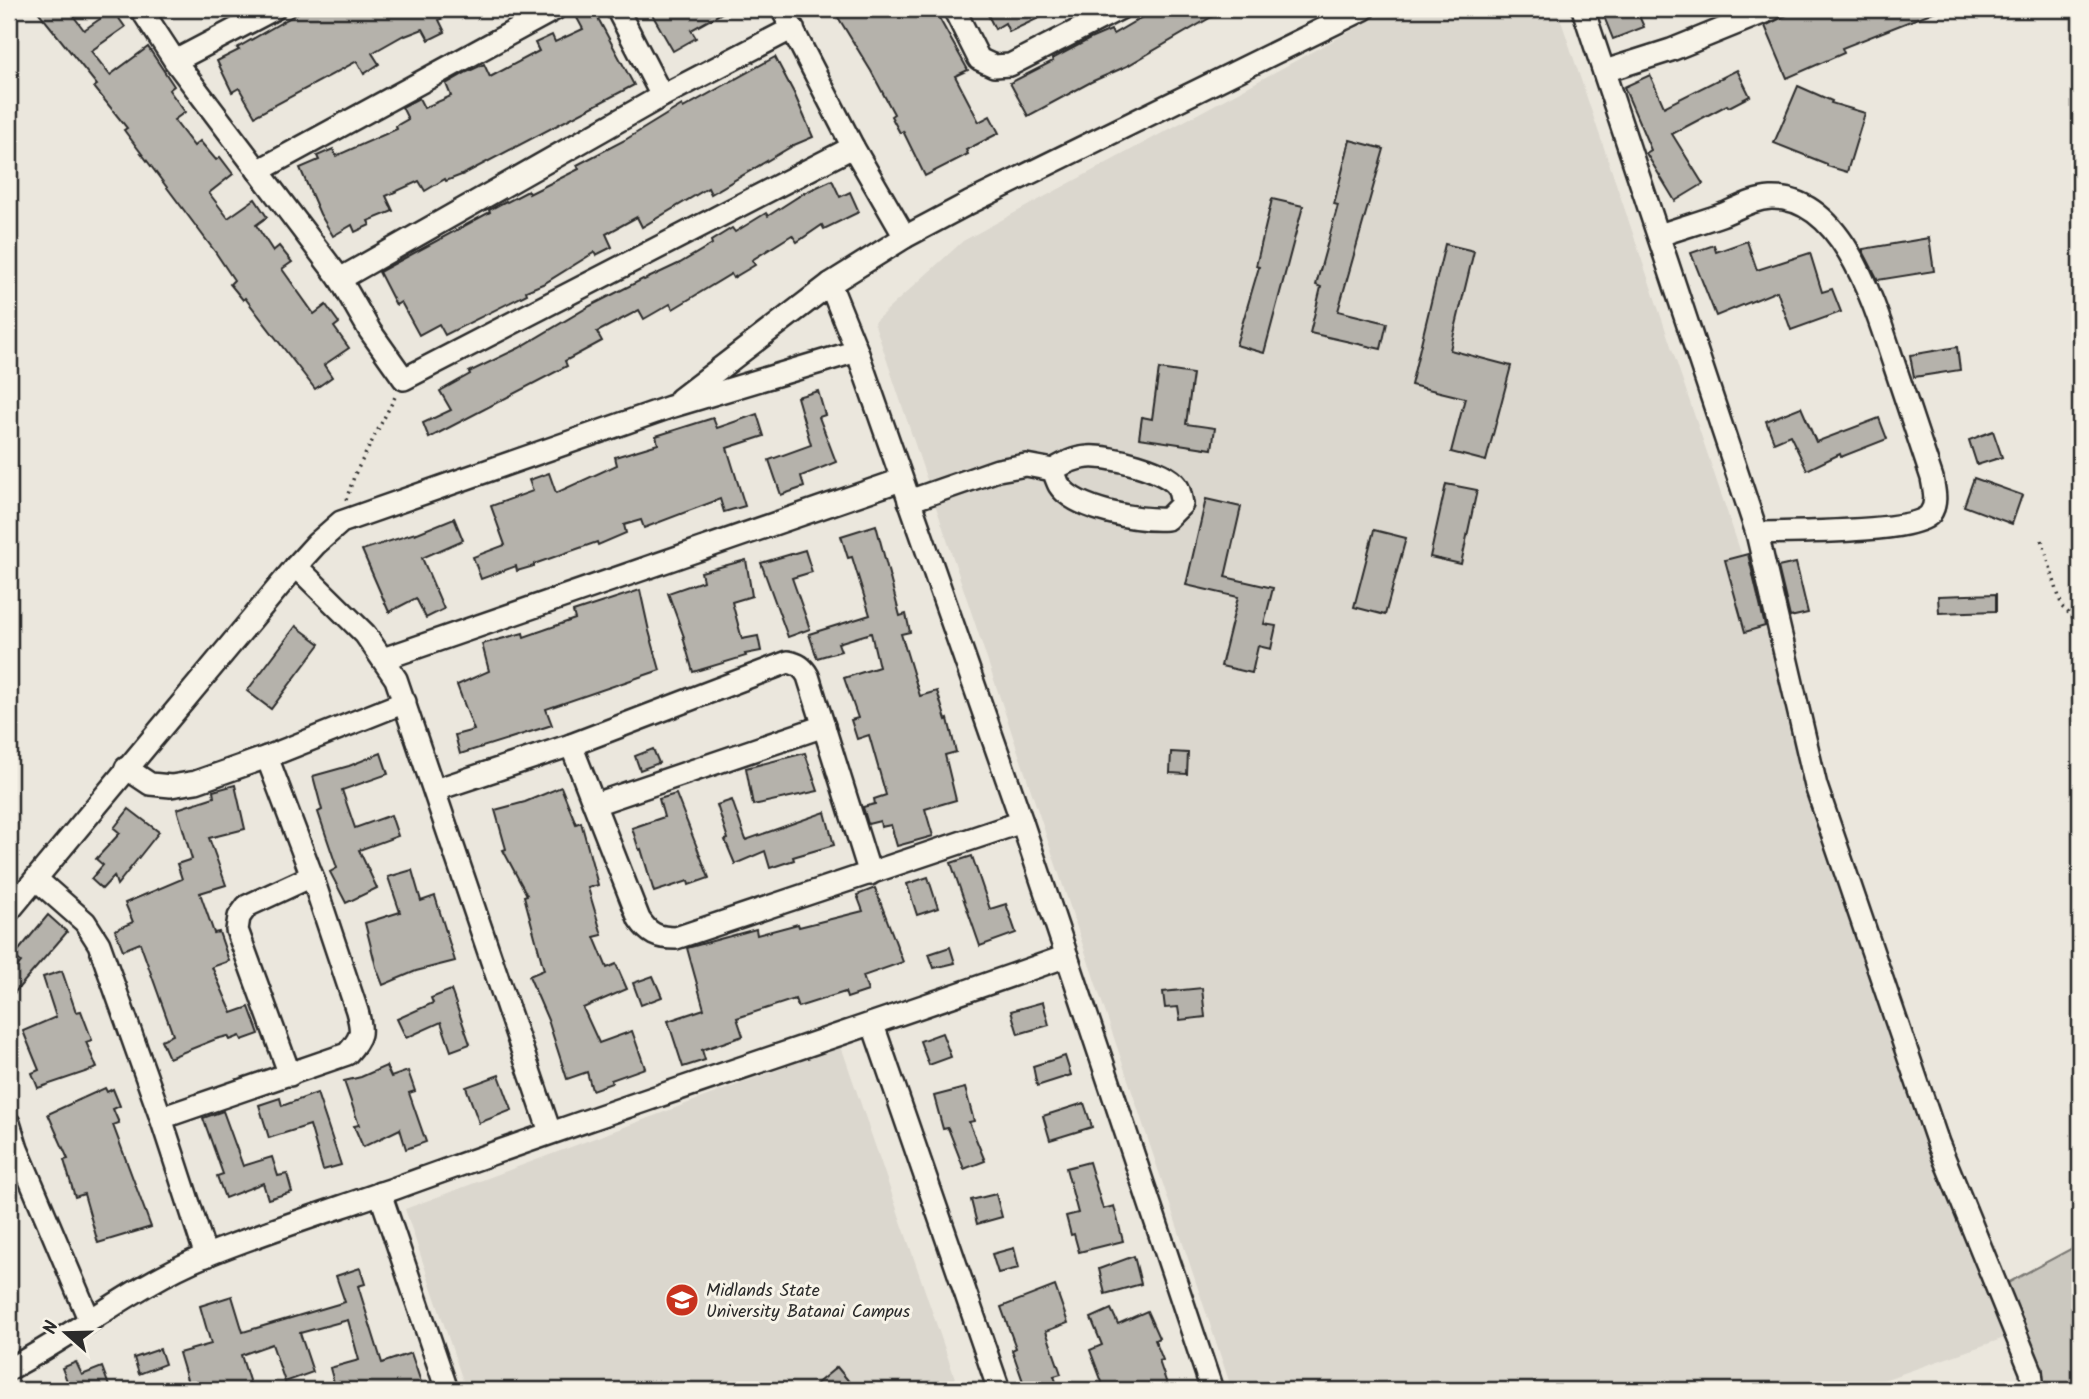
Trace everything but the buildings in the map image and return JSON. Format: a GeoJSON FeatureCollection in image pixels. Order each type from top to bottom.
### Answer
{"type":"FeatureCollection","features":[{"type":"Feature","properties":{"kind":"street"},"geometry":{"type":"LineString","coordinates":[[141,9],[175,61],[340,279],[370,331],[404,379],[853,147]]}},
{"type":"Feature","properties":{"kind":"street"},"geometry":{"type":"LineString","coordinates":[[175,61],[274,9]]}},
{"type":"Feature","properties":{"kind":"street"},"geometry":{"type":"LineString","coordinates":[[258,171],[555,9]]}},
{"type":"Feature","properties":{"kind":"street"},"geometry":{"type":"LineString","coordinates":[[617,9],[662,96]]}},
{"type":"Feature","properties":{"kind":"street"},"geometry":{"type":"LineString","coordinates":[[782,9],[853,147],[905,237]]}},
{"type":"Feature","properties":{"kind":"street"},"geometry":{"type":"LineString","coordinates":[[954,9],[979,58],[994,66],[1010,65],[1119,9]]}},
{"type":"Feature","properties":{"kind":"street"},"geometry":{"type":"LineString","coordinates":[[670,407],[830,284],[905,237],[969,202],[1364,9]]}},
{"type":"Feature","properties":{"kind":"street"},"geometry":{"type":"LineString","coordinates":[[1583,9],[1757,533],[1816,786],[1938,1143],[2031,1371],[2033,1390]]}},
{"type":"Feature","properties":{"kind":"street"},"geometry":{"type":"LineString","coordinates":[[1605,71],[1671,50],[1772,9]]}},
{"type":"Feature","properties":{"kind":"street"},"geometry":{"type":"LineString","coordinates":[[340,279],[662,96],[793,28]]}},
{"type":"Feature","properties":{"kind":"street"},"geometry":{"type":"LineString","coordinates":[[1660,235],[1723,214],[1751,201],[1770,198],[1788,200],[1808,207],[1822,218],[1838,237],[1864,280],[1932,478],[1936,500],[1929,516],[1916,522],[1847,530],[1757,533]]}},
{"type":"Feature","properties":{"kind":"street"},"geometry":{"type":"LineString","coordinates":[[830,284],[857,351],[1022,822],[1212,1390]]}},
{"type":"Feature","properties":{"kind":"street"},"geometry":{"type":"LineString","coordinates":[[9,911],[296,566],[341,522],[670,407],[857,351]]}},
{"type":"Feature","properties":{"kind":"street"},"geometry":{"type":"LineString","coordinates":[[909,501],[998,470],[1026,466],[1053,470],[1070,460],[1092,456],[1126,462],[1162,474],[1178,486],[1182,504],[1167,519],[1149,520],[1112,513],[1074,499],[1060,486],[1053,470]]}},
{"type":"Feature","properties":{"kind":"street"},"geometry":{"type":"LineString","coordinates":[[383,659],[901,480]]}},
{"type":"Feature","properties":{"kind":"street"},"geometry":{"type":"LineString","coordinates":[[296,566],[365,634],[396,679],[550,1132]]}},
{"type":"Feature","properties":{"kind":"street"},"geometry":{"type":"LineString","coordinates":[[435,790],[571,746],[788,662],[804,668],[870,874]]}},
{"type":"Feature","properties":{"kind":"street"},"geometry":{"type":"LineString","coordinates":[[126,768],[150,784],[171,786],[195,782],[267,757],[405,702]]}},
{"type":"Feature","properties":{"kind":"street"},"geometry":{"type":"LineString","coordinates":[[595,804],[824,726]]}},
{"type":"Feature","properties":{"kind":"street"},"geometry":{"type":"LineString","coordinates":[[571,746],[639,919],[648,933],[661,938],[676,938],[1022,822]]}},
{"type":"Feature","properties":{"kind":"street"},"geometry":{"type":"LineString","coordinates":[[161,1118],[347,1054],[359,1041],[362,1029],[312,876],[267,757]]}},
{"type":"Feature","properties":{"kind":"street"},"geometry":{"type":"LineString","coordinates":[[290,1075],[237,930],[239,917],[247,906],[312,876]]}},
{"type":"Feature","properties":{"kind":"street"},"geometry":{"type":"LineString","coordinates":[[36,879],[85,922],[99,944],[161,1118],[206,1256]]}},
{"type":"Feature","properties":{"kind":"street"},"geometry":{"type":"LineString","coordinates":[[9,1369],[38,1354],[89,1319],[159,1278],[206,1256],[550,1132],[873,1025],[1067,956]]}},
{"type":"Feature","properties":{"kind":"street"},"geometry":{"type":"LineString","coordinates":[[873,1025],[999,1390]]}},
{"type":"Feature","properties":{"kind":"street"},"geometry":{"type":"LineString","coordinates":[[9,1123],[17,1149],[89,1319]]}},
{"type":"Feature","properties":{"kind":"street"},"geometry":{"type":"LineString","coordinates":[[380,1194],[447,1390]]}},
{"type":"Feature","properties":{"kind":"path"},"geometry":{"type":"LineString","coordinates":[[341,522],[355,474],[404,379]]}},
{"type":"Feature","properties":{"kind":"path"},"geometry":{"type":"LineString","coordinates":[[2042,540],[2062,607],[2072,616],[2080,634]]}},
{"type":"Feature","properties":{"kind":"shaded area"},"geometry":{"type":"Polygon","coordinates":[[[1391,9],[1557,9],[1991,1292],[2013,1335],[1855,1390],[1232,1390],[874,322],[963,241],[1391,9]]]}},
{"type":"Feature","properties":{"kind":"shaded area","name":"Midlands State University Batanai Campus"},"geometry":{"type":"Polygon","coordinates":[[[841,1046],[959,1390],[466,1390],[405,1209],[841,1046]]]}},
{"type":"Feature","properties":{"kind":"shaded area"},"geometry":{"type":"Polygon","coordinates":[[[2080,1244],[2080,1390],[2033,1390],[1991,1292],[2080,1244]]]}},
{"type":"Feature","properties":{"kind":"place","name":"Midlands State University Batanai Campus"},"geometry":{"type":"Point","coordinates":[682,1300]}}]}
